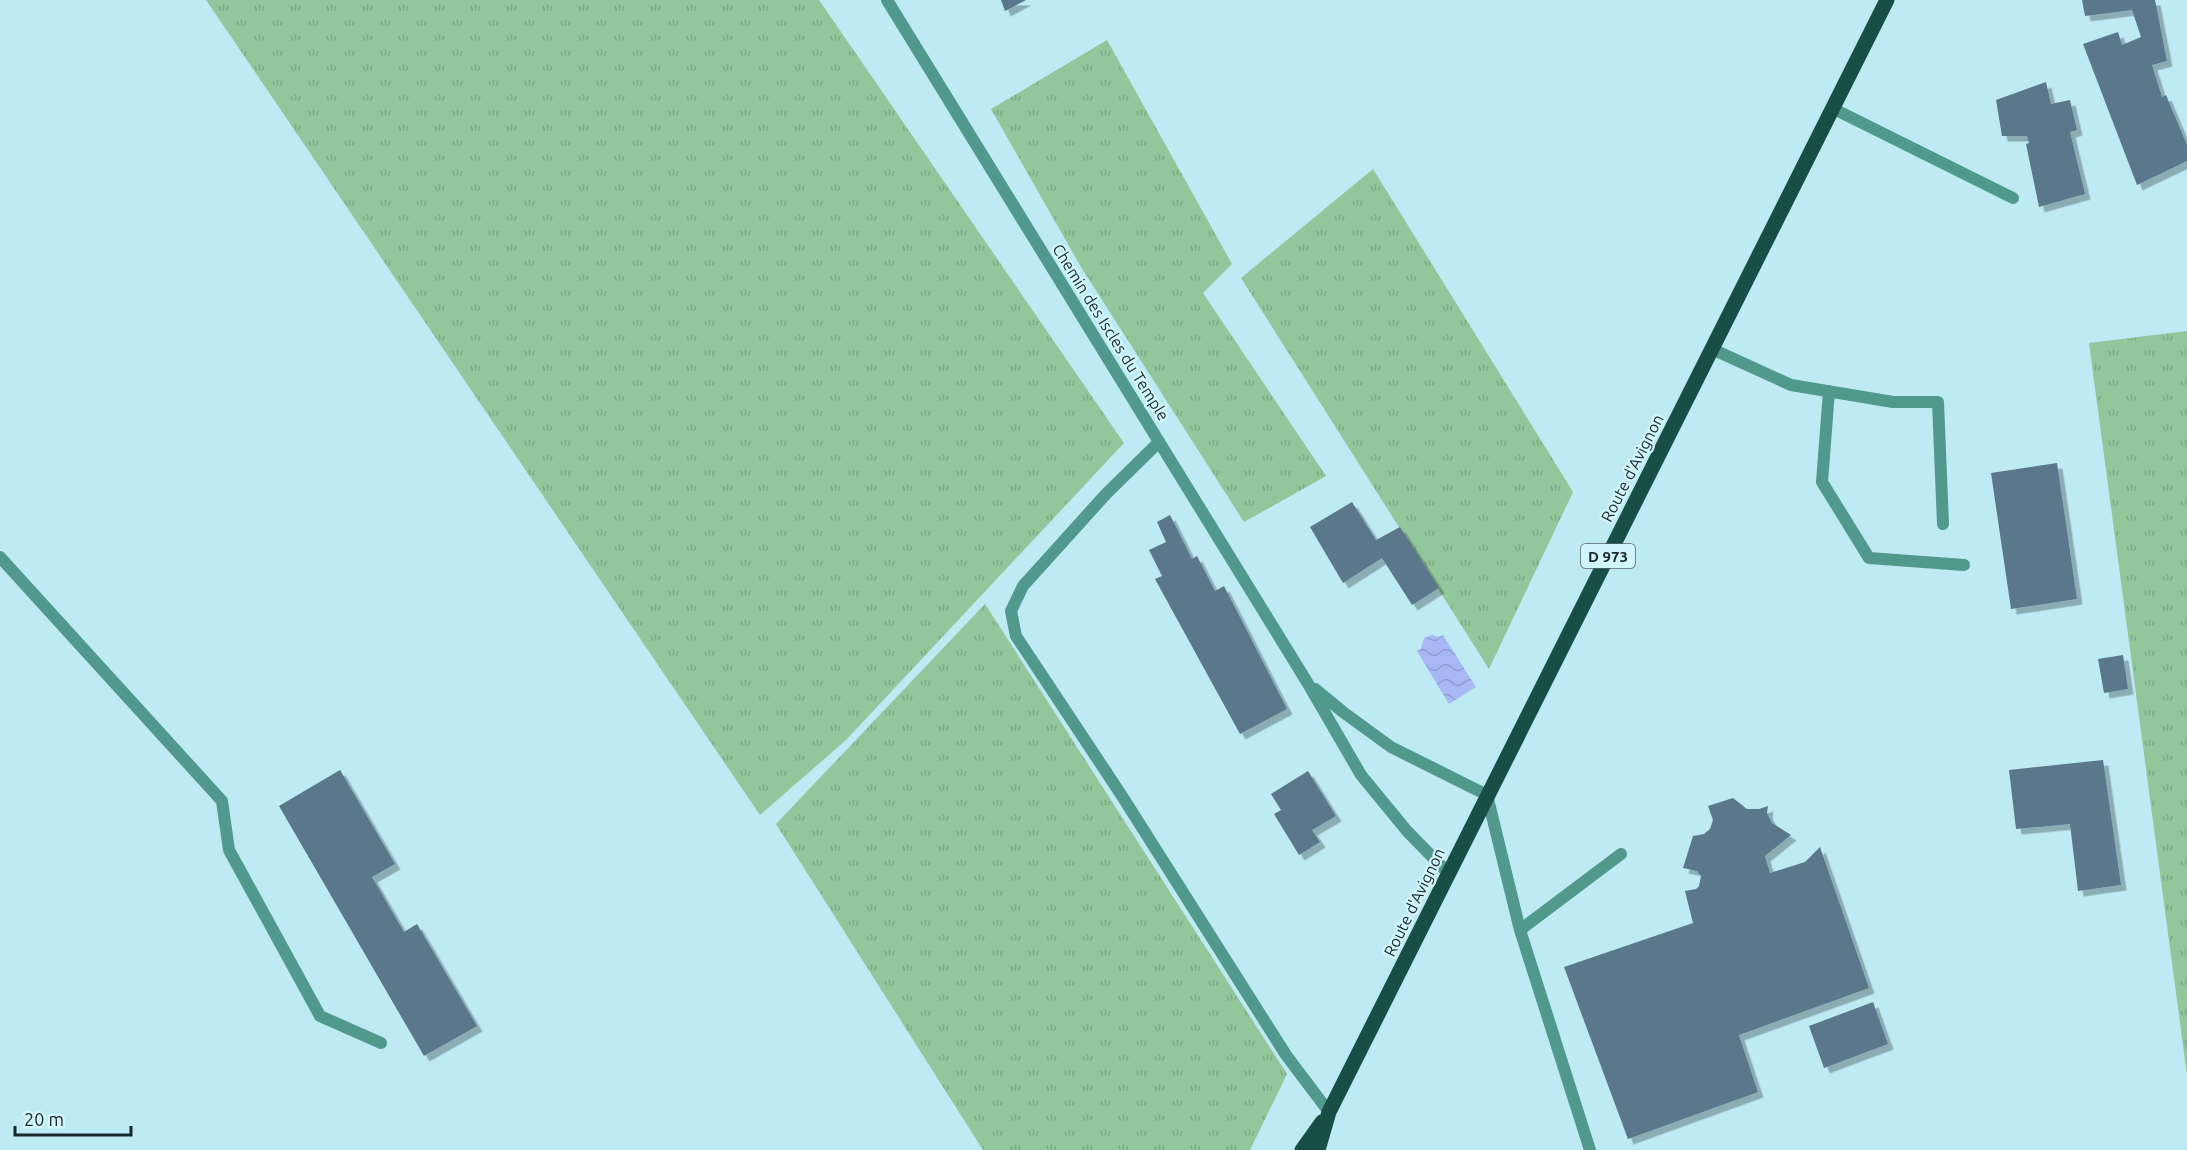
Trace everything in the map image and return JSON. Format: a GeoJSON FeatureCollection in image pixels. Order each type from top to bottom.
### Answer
{"type":"FeatureCollection","features":[{"type":"Feature","properties":{"kind":"main road","name":"Route d'Avignon"},"geometry":{"type":"LineString","coordinates":[[1302,1150],[1329,1112],[1887,0]]}},
{"type":"Feature","properties":{"kind":"main road","name":"Route d'Avignon"},"geometry":{"type":"LineString","coordinates":[[1318,1150],[1329,1112]]}},
{"type":"Feature","properties":{"kind":"street","name":"Chemin des Iscles du Temple"},"geometry":{"type":"LineString","coordinates":[[887,0],[1307,682],[1361,776],[1407,831],[1449,874]]}},
{"type":"Feature","properties":{"kind":"street"},"geometry":{"type":"LineString","coordinates":[[1832,108],[2013,198]]}},
{"type":"Feature","properties":{"kind":"street"},"geometry":{"type":"LineString","coordinates":[[1712,349],[1791,385],[1893,402],[1938,402],[1943,524]]}},
{"type":"Feature","properties":{"kind":"street"},"geometry":{"type":"LineString","coordinates":[[1828,391],[1822,482],[1869,558],[1964,565]]}},
{"type":"Feature","properties":{"kind":"street"},"geometry":{"type":"LineString","coordinates":[[1160,442],[1106,494],[1023,586],[1011,612],[1016,636],[1122,796],[1286,1055],[1329,1112]]}},
{"type":"Feature","properties":{"kind":"street"},"geometry":{"type":"LineString","coordinates":[[0,557],[222,801],[229,850],[320,1017],[381,1042]]}},
{"type":"Feature","properties":{"kind":"street","name":"Chemin des Iscles du Temple"},"geometry":{"type":"LineString","coordinates":[[1307,682],[1391,747],[1487,795]]}},
{"type":"Feature","properties":{"kind":"street"},"geometry":{"type":"LineString","coordinates":[[1487,795],[1520,930],[1590,1150]]}},
{"type":"Feature","properties":{"kind":"street"},"geometry":{"type":"LineString","coordinates":[[1520,930],[1621,854]]}},
{"type":"Feature","properties":{"kind":"green space"},"geometry":{"type":"Polygon","coordinates":[[[206,0],[819,0],[1124,443],[846,740],[760,815],[206,0]]]}},
{"type":"Feature","properties":{"kind":"green space"},"geometry":{"type":"Polygon","coordinates":[[[1107,40],[1232,264],[1203,293],[1326,476],[1244,522],[1081,267],[991,109],[1107,40]]]}},
{"type":"Feature","properties":{"kind":"green space"},"geometry":{"type":"Polygon","coordinates":[[[1373,169],[1573,492],[1489,669],[1241,278],[1373,169]]]}},
{"type":"Feature","properties":{"kind":"green space"},"geometry":{"type":"Polygon","coordinates":[[[2187,331],[2187,1075],[2089,343],[2187,331]]]}},
{"type":"Feature","properties":{"kind":"green space"},"geometry":{"type":"Polygon","coordinates":[[[985,604],[1287,1074],[1250,1150],[983,1150],[776,824],[985,604]]]}},
{"type":"Feature","properties":{"kind":"water"},"geometry":{"type":"Polygon","coordinates":[[[1432,635],[1439,637],[1443,635],[1476,687],[1449,704],[1417,651],[1421,649],[1424,638],[1432,635]]]}},
{"type":"Feature","properties":{"kind":"building"},"geometry":{"type":"Polygon","coordinates":[[[1001,0],[1026,0],[1005,11],[1001,0]]]}},
{"type":"Feature","properties":{"kind":"building"},"geometry":{"type":"Polygon","coordinates":[[[2082,0],[2155,0],[2167,61],[2152,65],[2162,97],[2166,95],[2187,145],[2187,161],[2137,185],[2083,44],[2118,32],[2122,45],[2141,37],[2132,10],[2085,16],[2082,0]]]}},
{"type":"Feature","properties":{"kind":"building"},"geometry":{"type":"Polygon","coordinates":[[[2046,82],[2051,104],[2070,100],[2077,130],[2070,132],[2085,194],[2039,207],[2026,144],[2029,143],[2027,136],[2002,136],[1996,100],[2046,82]]]}},
{"type":"Feature","properties":{"kind":"building"},"geometry":{"type":"Polygon","coordinates":[[[2057,463],[2077,599],[2011,609],[1991,473],[2057,463]]]}},
{"type":"Feature","properties":{"kind":"building"},"geometry":{"type":"Polygon","coordinates":[[[1352,502],[1376,540],[1400,527],[1439,588],[1412,605],[1382,558],[1343,583],[1310,527],[1352,502]]]}},
{"type":"Feature","properties":{"kind":"building"},"geometry":{"type":"Polygon","coordinates":[[[1170,515],[1192,559],[1197,556],[1215,591],[1224,586],[1287,709],[1240,734],[1155,579],[1162,576],[1149,550],[1166,542],[1157,522],[1170,515]]]}},
{"type":"Feature","properties":{"kind":"building"},"geometry":{"type":"Polygon","coordinates":[[[2123,655],[2128,689],[2104,693],[2098,659],[2123,655]]]}},
{"type":"Feature","properties":{"kind":"building"},"geometry":{"type":"Polygon","coordinates":[[[2103,760],[2121,885],[2078,891],[2070,824],[2016,829],[2009,770],[2103,760]]]}},
{"type":"Feature","properties":{"kind":"building"},"geometry":{"type":"Polygon","coordinates":[[[340,770],[395,864],[372,877],[404,932],[417,924],[477,1026],[424,1056],[279,806],[340,770]]]}},
{"type":"Feature","properties":{"kind":"building"},"geometry":{"type":"Polygon","coordinates":[[[1308,771],[1336,816],[1312,830],[1320,842],[1299,855],[1274,814],[1281,810],[1271,794],[1308,771]]]}},
{"type":"Feature","properties":{"kind":"building"},"geometry":{"type":"Polygon","coordinates":[[[1733,798],[1747,809],[1768,806],[1767,813],[1772,823],[1791,835],[1765,856],[1770,873],[1805,862],[1820,847],[1869,988],[1739,1035],[1758,1092],[1628,1139],[1564,967],[1693,923],[1685,891],[1696,889],[1701,876],[1697,871],[1683,868],[1693,836],[1704,834],[1710,829],[1713,820],[1708,806],[1733,798]]]}},
{"type":"Feature","properties":{"kind":"building"},"geometry":{"type":"Polygon","coordinates":[[[1873,1002],[1888,1044],[1824,1068],[1809,1026],[1873,1002]]]}}]}
